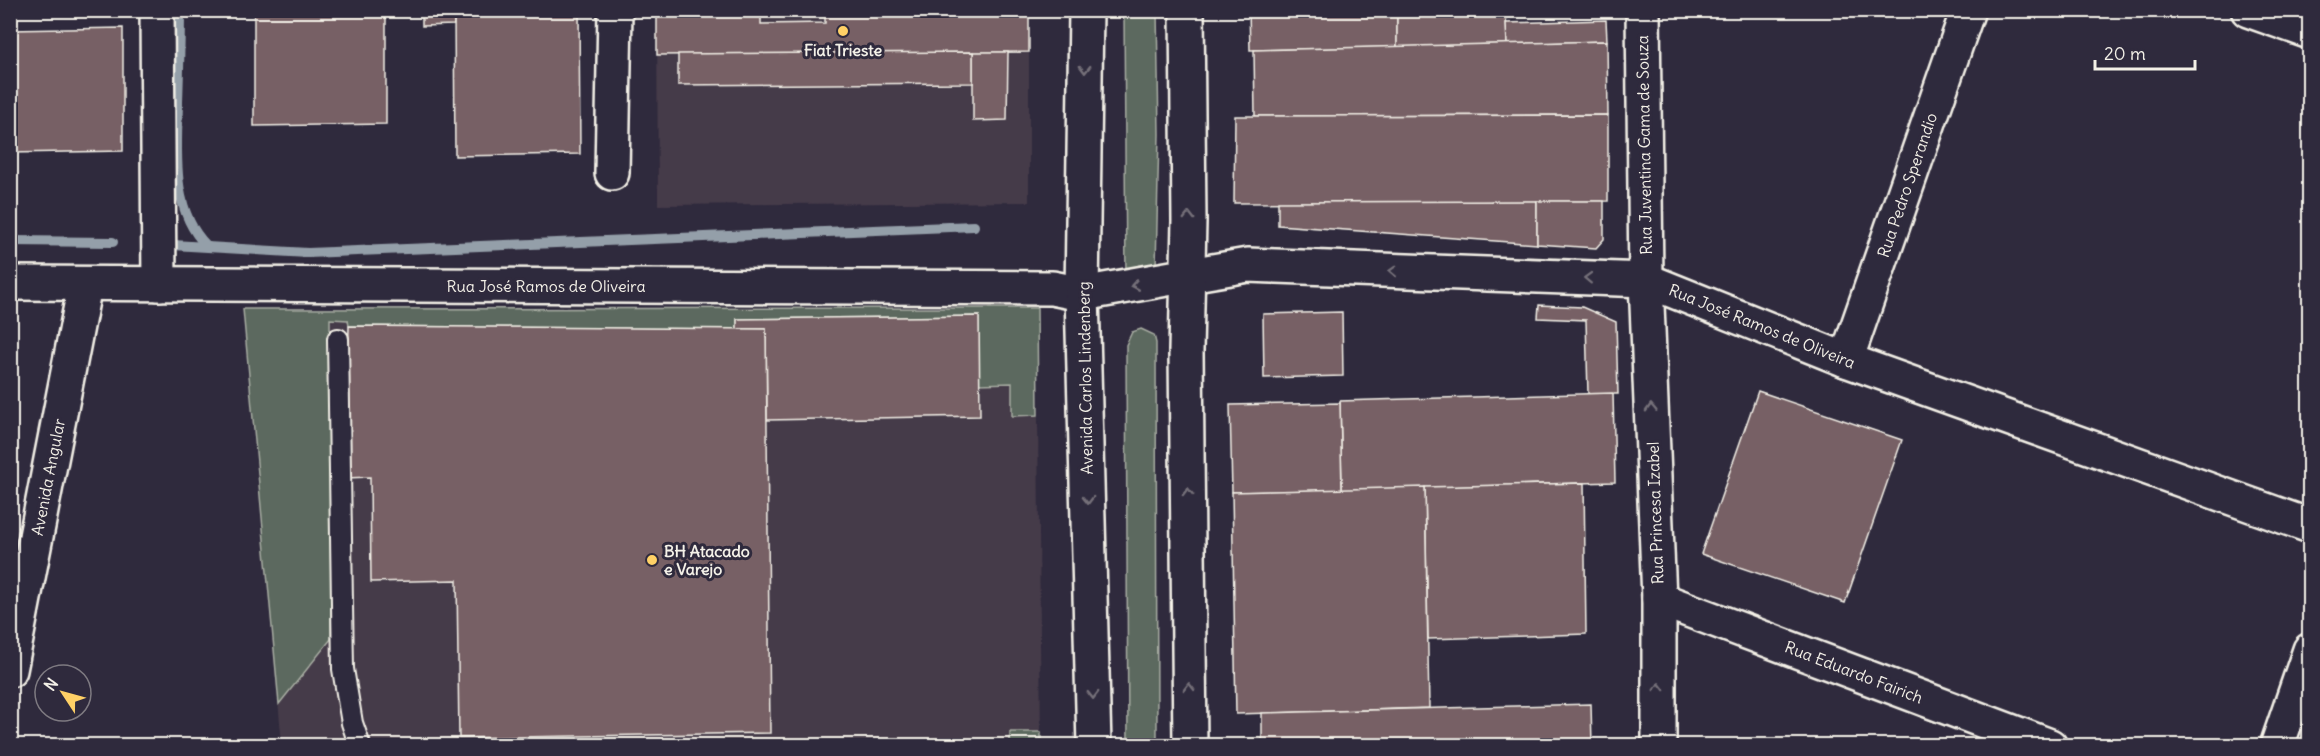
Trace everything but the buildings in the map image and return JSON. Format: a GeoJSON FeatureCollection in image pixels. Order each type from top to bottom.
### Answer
{"type":"FeatureCollection","features":[{"type":"Feature","properties":{"kind":"street"},"geometry":{"type":"LineString","coordinates":[[157,10],[159,284]]}},
{"type":"Feature","properties":{"kind":"street"},"geometry":{"type":"LineString","coordinates":[[612,173],[615,10]]}},
{"type":"Feature","properties":{"kind":"street","name":"Avenida Carlos Lindenberg"},"geometry":{"type":"LineString","coordinates":[[1086,10],[1082,294],[1094,746]]}},
{"type":"Feature","properties":{"kind":"street"},"geometry":{"type":"LineString","coordinates":[[1187,10],[1189,275],[1186,351],[1190,746]]}},
{"type":"Feature","properties":{"kind":"street","name":"Rua Juventina Gama de Souza"},"geometry":{"type":"LineString","coordinates":[[1643,10],[1646,280]]}},
{"type":"Feature","properties":{"kind":"street","name":"Rua Pedro Sperandio"},"geometry":{"type":"LineString","coordinates":[[1846,360],[1968,10]]}},
{"type":"Feature","properties":{"kind":"street"},"geometry":{"type":"LineString","coordinates":[[2248,10],[2310,32]]}},
{"type":"Feature","properties":{"kind":"street","name":"Rua José Ramos de Oliveira"},"geometry":{"type":"LineString","coordinates":[[10,283],[1052,288],[1082,294],[1248,265],[1646,280],[1846,360],[2310,526]]}},
{"type":"Feature","properties":{"kind":"street","name":"Rua Princesa Izabel"},"geometry":{"type":"LineString","coordinates":[[1646,280],[1659,599],[1659,746]]}},
{"type":"Feature","properties":{"kind":"street","name":"Avenida Angular"},"geometry":{"type":"LineString","coordinates":[[10,670],[85,285]]}},
{"type":"Feature","properties":{"kind":"street","name":"Rua Eduardo Fairich"},"geometry":{"type":"LineString","coordinates":[[1659,599],[2050,746]]}},
{"type":"Feature","properties":{"kind":"street"},"geometry":{"type":"LineString","coordinates":[[2277,746],[2310,650]]}},
{"type":"Feature","properties":{"kind":"lane"},"geometry":{"type":"LineString","coordinates":[[339,339],[343,658],[348,703],[360,746]]}},
{"type":"Feature","properties":{"kind":"shaded area"},"geometry":{"type":"Polygon","coordinates":[[[657,11],[1029,11],[1029,202],[658,205],[657,11]]]}},
{"type":"Feature","properties":{"kind":"shaded area","name":"BH Atacado e Varejo"},"geometry":{"type":"Polygon","coordinates":[[[1037,308],[1041,745],[282,745],[243,309],[1037,308]]]}},
{"type":"Feature","properties":{"kind":"green space"},"geometry":{"type":"Polygon","coordinates":[[[1124,11],[1157,11],[1159,134],[1156,267],[1126,280],[1124,11]]]}},
{"type":"Feature","properties":{"kind":"green space"},"geometry":{"type":"Polygon","coordinates":[[[1037,308],[1038,415],[1012,416],[1012,383],[979,384],[979,316],[737,319],[737,329],[349,326],[348,320],[330,319],[331,639],[279,704],[243,309],[1037,308]]]}},
{"type":"Feature","properties":{"kind":"green space"},"geometry":{"type":"Polygon","coordinates":[[[1141,329],[1154,335],[1156,343],[1157,746],[1128,745],[1126,345],[1132,332],[1141,329]]]}},
{"type":"Feature","properties":{"kind":"green space"},"geometry":{"type":"Polygon","coordinates":[[[1010,732],[1041,732],[1041,745],[1010,745],[1010,732]]]}},
{"type":"Feature","properties":{"kind":"waterway"},"geometry":{"type":"LineString","coordinates":[[180,10],[178,178],[187,215],[195,231],[207,246]]}},
{"type":"Feature","properties":{"kind":"waterway"},"geometry":{"type":"LineString","coordinates":[[173,245],[308,253],[974,226]]}},
{"type":"Feature","properties":{"kind":"waterway"},"geometry":{"type":"LineString","coordinates":[[10,241],[113,242]]}},
{"type":"Feature","properties":{"kind":"place","name":"Fiat Trieste"},"geometry":{"type":"Point","coordinates":[843,31]}},
{"type":"Feature","properties":{"kind":"place","name":"BH Atacado e Varejo"},"geometry":{"type":"Point","coordinates":[652,560]}}]}
